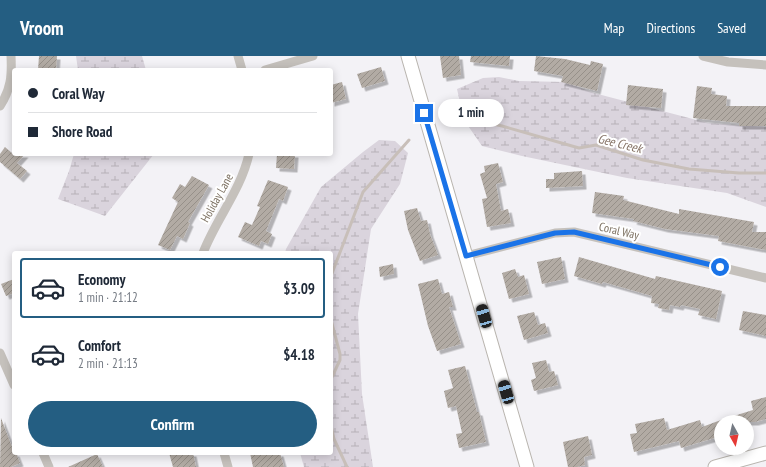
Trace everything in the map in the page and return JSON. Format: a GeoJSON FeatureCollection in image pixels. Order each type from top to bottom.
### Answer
{"type":"FeatureCollection","features":[{"type":"Feature","properties":{"kind":"street"},"geometry":{"type":"LineString","coordinates":[[0,106],[6,97],[12,76],[11,56]]}},
{"type":"Feature","properties":{"kind":"street"},"geometry":{"type":"LineString","coordinates":[[238,56],[241,68]]}},
{"type":"Feature","properties":{"kind":"street"},"geometry":{"type":"LineString","coordinates":[[272,68],[312,56]]}},
{"type":"Feature","properties":{"kind":"street"},"geometry":{"type":"LineString","coordinates":[[408,56],[527,467]]}},
{"type":"Feature","properties":{"kind":"street"},"geometry":{"type":"LineString","coordinates":[[703,56],[728,62],[766,65]]}},
{"type":"Feature","properties":{"kind":"street","name":"Holiday Lane"},"geometry":{"type":"LineString","coordinates":[[204,251],[210,235],[239,186],[246,169],[249,156]]}},
{"type":"Feature","properties":{"kind":"street","name":"Coral Way"},"geometry":{"type":"LineString","coordinates":[[466,256],[555,233],[574,232],[766,278]]}},
{"type":"Feature","properties":{"kind":"street"},"geometry":{"type":"LineString","coordinates":[[0,353],[12,380]]}},
{"type":"Feature","properties":{"kind":"street"},"geometry":{"type":"LineString","coordinates":[[715,467],[766,453]]}},
{"type":"Feature","properties":{"kind":"street"},"geometry":{"type":"LineString","coordinates":[[44,455],[49,467]]}},
{"type":"Feature","properties":{"kind":"street"},"geometry":{"type":"LineString","coordinates":[[225,455],[228,467]]}},
{"type":"Feature","properties":{"kind":"green space"},"geometry":{"type":"Polygon","coordinates":[[[76,56],[142,56],[145,68],[78,68],[76,56]]]}},
{"type":"Feature","properties":{"kind":"green space"},"geometry":{"type":"Polygon","coordinates":[[[499,77],[519,81],[565,82],[594,93],[708,123],[766,127],[766,207],[727,193],[627,178],[482,146],[464,120],[457,89],[483,78],[499,77]]]}},
{"type":"Feature","properties":{"kind":"green space"},"geometry":{"type":"Polygon","coordinates":[[[379,140],[395,141],[408,153],[400,184],[371,229],[358,314],[362,394],[373,467],[304,467],[301,455],[333,455],[333,251],[286,251],[321,187],[379,140]]]}},
{"type":"Feature","properties":{"kind":"green space"},"geometry":{"type":"Polygon","coordinates":[[[73,156],[152,156],[105,216],[58,199],[73,156]]]}},
{"type":"Feature","properties":{"kind":"building"},"geometry":{"type":"Polygon","coordinates":[[[39,56],[57,56],[56,68],[38,68],[39,56]]]}},
{"type":"Feature","properties":{"kind":"building"},"geometry":{"type":"Polygon","coordinates":[[[440,56],[459,56],[461,75],[443,78],[440,56]]]}},
{"type":"Feature","properties":{"kind":"building"},"geometry":{"type":"Polygon","coordinates":[[[471,56],[510,56],[509,66],[470,62],[471,56]]]}},
{"type":"Feature","properties":{"kind":"building"},"geometry":{"type":"Polygon","coordinates":[[[536,56],[565,59],[590,65],[591,61],[603,64],[597,91],[561,82],[563,76],[534,71],[536,56]]]}},
{"type":"Feature","properties":{"kind":"building"},"geometry":{"type":"Polygon","coordinates":[[[381,67],[385,81],[362,88],[357,74],[381,67]]]}},
{"type":"Feature","properties":{"kind":"building"},"geometry":{"type":"Polygon","coordinates":[[[342,82],[346,99],[333,102],[333,84],[342,82]]]}},
{"type":"Feature","properties":{"kind":"building"},"geometry":{"type":"Polygon","coordinates":[[[628,85],[663,89],[661,108],[626,105],[628,85]]]}},
{"type":"Feature","properties":{"kind":"building"},"geometry":{"type":"Polygon","coordinates":[[[697,86],[712,88],[711,94],[727,96],[726,106],[766,106],[766,126],[739,126],[739,123],[693,118],[697,86]]]}},
{"type":"Feature","properties":{"kind":"building"},"geometry":{"type":"Polygon","coordinates":[[[5,147],[12,153],[12,156],[23,156],[17,163],[27,171],[20,179],[0,162],[0,154],[5,147]]]}},
{"type":"Feature","properties":{"kind":"building"},"geometry":{"type":"Polygon","coordinates":[[[277,156],[295,156],[294,169],[276,168],[277,156]]]}},
{"type":"Feature","properties":{"kind":"building"},"geometry":{"type":"Polygon","coordinates":[[[498,163],[503,182],[496,184],[501,211],[508,209],[511,223],[487,227],[482,199],[487,198],[480,174],[485,172],[484,166],[498,163]]]}},
{"type":"Feature","properties":{"kind":"building"},"geometry":{"type":"Polygon","coordinates":[[[582,171],[583,186],[546,188],[546,179],[554,179],[554,173],[582,171]]]}},
{"type":"Feature","properties":{"kind":"building"},"geometry":{"type":"Polygon","coordinates":[[[192,176],[209,185],[188,222],[190,223],[183,239],[177,236],[170,250],[158,245],[178,202],[172,198],[180,184],[185,187],[192,176]]]}},
{"type":"Feature","properties":{"kind":"building"},"geometry":{"type":"Polygon","coordinates":[[[268,180],[288,187],[283,201],[279,199],[266,231],[272,234],[268,244],[261,241],[259,246],[238,237],[245,222],[252,225],[260,207],[257,206],[268,180]]]}},
{"type":"Feature","properties":{"kind":"building"},"geometry":{"type":"Polygon","coordinates":[[[595,192],[624,196],[623,200],[679,214],[679,209],[754,222],[752,232],[766,232],[766,250],[718,241],[719,236],[665,229],[633,221],[634,219],[592,213],[595,192]]]}},
{"type":"Feature","properties":{"kind":"building"},"geometry":{"type":"Polygon","coordinates":[[[417,208],[421,221],[427,220],[430,234],[438,255],[420,261],[408,230],[404,211],[417,208]]]}},
{"type":"Feature","properties":{"kind":"building"},"geometry":{"type":"Polygon","coordinates":[[[561,257],[565,279],[542,284],[537,262],[561,257]]]}},
{"type":"Feature","properties":{"kind":"building"},"geometry":{"type":"Polygon","coordinates":[[[579,257],[655,279],[656,276],[722,291],[716,319],[698,315],[700,309],[681,305],[680,307],[670,305],[669,310],[658,308],[659,304],[651,303],[652,296],[603,282],[602,284],[574,276],[579,257]]]}},
{"type":"Feature","properties":{"kind":"building"},"geometry":{"type":"Polygon","coordinates":[[[393,264],[394,274],[380,277],[379,267],[393,264]]]}},
{"type":"Feature","properties":{"kind":"building"},"geometry":{"type":"Polygon","coordinates":[[[515,269],[518,277],[524,275],[529,294],[509,299],[502,273],[515,269]]]}},
{"type":"Feature","properties":{"kind":"building"},"geometry":{"type":"Polygon","coordinates":[[[438,279],[442,294],[449,292],[453,307],[449,307],[461,344],[437,351],[428,326],[418,284],[438,279]]]}},
{"type":"Feature","properties":{"kind":"building"},"geometry":{"type":"Polygon","coordinates":[[[12,280],[12,294],[6,296],[1,284],[12,280]]]}},
{"type":"Feature","properties":{"kind":"building"},"geometry":{"type":"Polygon","coordinates":[[[743,311],[766,315],[766,336],[739,330],[743,311]]]}},
{"type":"Feature","properties":{"kind":"building"},"geometry":{"type":"Polygon","coordinates":[[[534,312],[538,325],[545,323],[548,333],[524,340],[517,316],[534,312]]]}},
{"type":"Feature","properties":{"kind":"building"},"geometry":{"type":"Polygon","coordinates":[[[546,360],[549,372],[554,371],[558,385],[534,391],[531,380],[536,378],[532,363],[546,360]]]}},
{"type":"Feature","properties":{"kind":"building"},"geometry":{"type":"Polygon","coordinates":[[[465,366],[477,412],[479,412],[486,442],[459,448],[456,434],[462,433],[456,406],[448,408],[444,391],[453,388],[448,370],[465,366]]]}},
{"type":"Feature","properties":{"kind":"building"},"geometry":{"type":"Polygon","coordinates":[[[766,397],[766,419],[754,422],[754,415],[737,415],[753,410],[751,401],[766,397]]]}},
{"type":"Feature","properties":{"kind":"building"},"geometry":{"type":"Polygon","coordinates":[[[1,418],[12,447],[12,455],[17,455],[20,463],[11,467],[0,467],[1,418]]]}},
{"type":"Feature","properties":{"kind":"building"},"geometry":{"type":"Polygon","coordinates":[[[664,418],[667,430],[700,420],[702,427],[714,423],[714,438],[681,448],[679,441],[634,452],[630,434],[637,433],[635,424],[664,418]]]}},
{"type":"Feature","properties":{"kind":"building"},"geometry":{"type":"Polygon","coordinates":[[[588,436],[592,455],[584,457],[585,465],[568,467],[563,442],[588,436]]]}},
{"type":"Feature","properties":{"kind":"building"},"geometry":{"type":"Polygon","coordinates":[[[97,455],[103,467],[68,467],[97,455]]]}},
{"type":"Feature","properties":{"kind":"building"},"geometry":{"type":"Polygon","coordinates":[[[170,455],[193,455],[196,467],[173,467],[170,455]]]}},
{"type":"Feature","properties":{"kind":"building"},"geometry":{"type":"Polygon","coordinates":[[[250,455],[281,455],[284,467],[253,467],[250,455]]]}},
{"type":"Feature","properties":{"kind":"waterway","name":"Gee Creek"},"geometry":{"type":"LineString","coordinates":[[448,124],[467,118],[502,126],[579,148],[596,145],[643,160],[689,169],[739,173],[766,173]]}},
{"type":"Feature","properties":{"kind":"waterway","name":"Gee Creek"},"geometry":{"type":"LineString","coordinates":[[333,271],[363,192],[409,140]]}},
{"type":"Feature","properties":{"kind":"waterway","name":"Gee Creek"},"geometry":{"type":"LineString","coordinates":[[333,328],[340,354],[340,360],[333,375]]}},
{"type":"Feature","properties":{"kind":"waterway","name":"Gee Creek"},"geometry":{"type":"LineString","coordinates":[[333,434],[347,467]]}},
{"type":"Feature","properties":{"kind":"route"},"geometry":{"type":"LineString","coordinates":[[424,113],[466,256],[555,233],[574,232],[720,267]]}}]}
